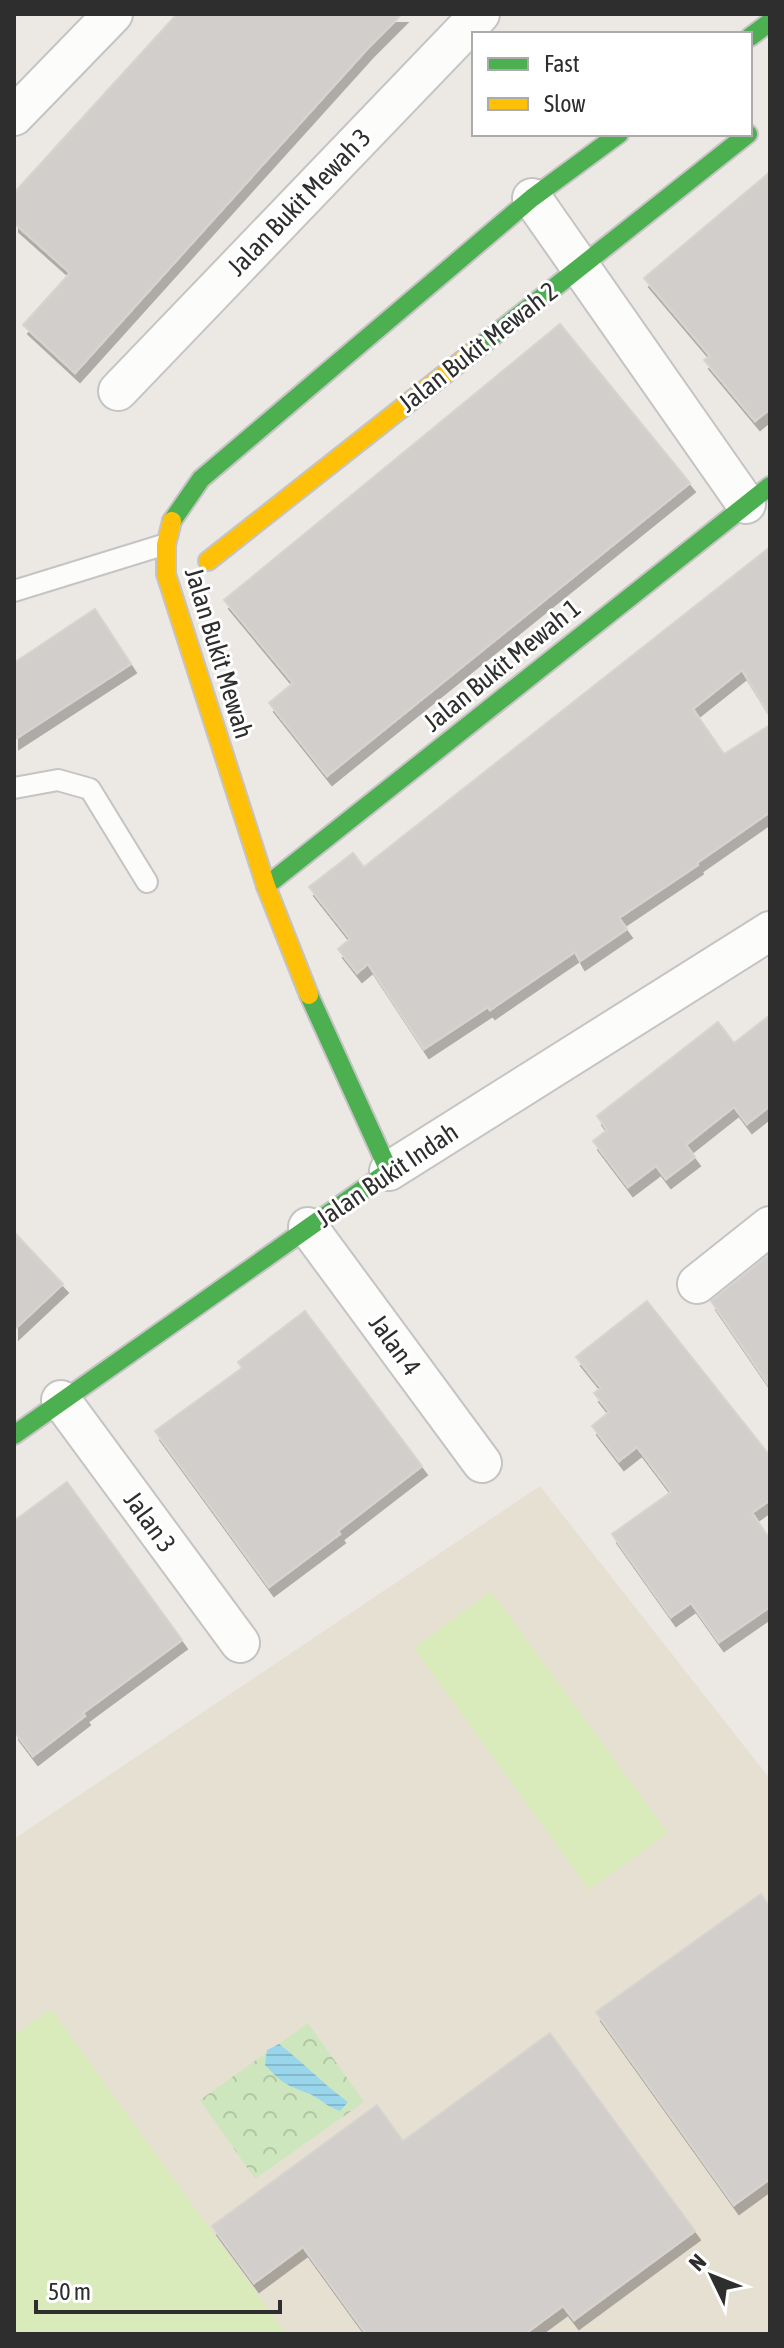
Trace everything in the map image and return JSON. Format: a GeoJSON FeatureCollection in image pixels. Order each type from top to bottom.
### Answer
{"type":"FeatureCollection","features":[{"type":"Feature","properties":{"kind":"street"},"geometry":{"type":"LineString","coordinates":[[14,116],[113,14]]}},
{"type":"Feature","properties":{"kind":"street","name":"Jalan Bukit Mewah 3"},"geometry":{"type":"LineString","coordinates":[[118,391],[480,14]]}},
{"type":"Feature","properties":{"kind":"street"},"geometry":{"type":"LineString","coordinates":[[752,36],[770,22]]}},
{"type":"Feature","properties":{"kind":"street","name":"Jalan Bukit Mewah 2"},"geometry":{"type":"LineString","coordinates":[[752,131],[770,117]]}},
{"type":"Feature","properties":{"kind":"street","name":"Jalan Bukit Mewah"},"geometry":{"type":"LineString","coordinates":[[389,1171],[321,1025],[266,886],[166,574],[163,545],[179,505],[201,479],[532,198],[616,136]]}},
{"type":"Feature","properties":{"kind":"street","name":"Jalan Bukit Mewah 2"},"geometry":{"type":"LineString","coordinates":[[208,561],[745,136]]}},
{"type":"Feature","properties":{"kind":"street"},"geometry":{"type":"LineString","coordinates":[[532,198],[758,495]]}},
{"type":"Feature","properties":{"kind":"street","name":"Jalan Bukit Mewah 1"},"geometry":{"type":"LineString","coordinates":[[266,886],[758,495]]}},
{"type":"Feature","properties":{"kind":"street","name":"Jalan Bukit Indah"},"geometry":{"type":"LineString","coordinates":[[18,1426],[61,1400],[389,1171],[770,931]]}},
{"type":"Feature","properties":{"kind":"street"},"geometry":{"type":"LineString","coordinates":[[697,1284],[770,1226]]}},
{"type":"Feature","properties":{"kind":"street","name":"Jalan 4"},"geometry":{"type":"LineString","coordinates":[[308,1227],[482,1463]]}},
{"type":"Feature","properties":{"kind":"street","name":"Jalan 3"},"geometry":{"type":"LineString","coordinates":[[61,1400],[240,1643]]}},
{"type":"Feature","properties":{"kind":"lane"},"geometry":{"type":"LineString","coordinates":[[14,591],[163,545]]}},
{"type":"Feature","properties":{"kind":"lane"},"geometry":{"type":"LineString","coordinates":[[14,788],[58,780],[90,789],[147,882]]}},
{"type":"Feature","properties":{"kind":"shaded area"},"geometry":{"type":"Polygon","coordinates":[[[540,1486],[770,1779],[770,2334],[14,2334],[14,1839],[540,1486]]]}},
{"type":"Feature","properties":{"kind":"green space"},"geometry":{"type":"Polygon","coordinates":[[[491,1591],[668,1833],[589,1890],[414,1648],[491,1591]]]}},
{"type":"Feature","properties":{"kind":"green space"},"geometry":{"type":"Polygon","coordinates":[[[51,2009],[286,2334],[14,2334],[14,2035],[51,2009]]]}},
{"type":"Feature","properties":{"kind":"green space"},"geometry":{"type":"Polygon","coordinates":[[[308,2023],[364,2102],[255,2179],[200,2100],[308,2023]]]}},
{"type":"Feature","properties":{"kind":"water"},"geometry":{"type":"Polygon","coordinates":[[[279,2044],[348,2102],[340,2111],[285,2083],[265,2065],[267,2050],[279,2044]]]}},
{"type":"Feature","properties":{"kind":"building"},"geometry":{"type":"Polygon","coordinates":[[[177,14],[402,14],[75,373],[23,325],[70,273],[14,223],[14,193],[177,14]]]}},
{"type":"Feature","properties":{"kind":"building"},"geometry":{"type":"Polygon","coordinates":[[[770,172],[770,409],[755,421],[704,360],[710,356],[644,278],[770,172]]]}},
{"type":"Feature","properties":{"kind":"building"},"geometry":{"type":"Polygon","coordinates":[[[560,324],[690,483],[327,776],[269,703],[293,683],[224,600],[560,324]]]}},
{"type":"Feature","properties":{"kind":"building"},"geometry":{"type":"Polygon","coordinates":[[[770,547],[770,715],[742,670],[693,709],[724,754],[770,725],[770,812],[619,918],[627,929],[580,961],[575,952],[490,1010],[488,1007],[424,1049],[368,964],[357,973],[338,949],[350,939],[309,887],[353,853],[364,867],[770,547]]]}},
{"type":"Feature","properties":{"kind":"building"},"geometry":{"type":"Polygon","coordinates":[[[95,609],[131,664],[14,740],[14,663],[95,609]]]}},
{"type":"Feature","properties":{"kind":"building"},"geometry":{"type":"Polygon","coordinates":[[[770,1015],[770,1106],[747,1124],[734,1107],[686,1145],[695,1157],[666,1179],[656,1166],[628,1187],[593,1141],[607,1130],[597,1116],[718,1022],[734,1043],[770,1015]]]}},
{"type":"Feature","properties":{"kind":"building"},"geometry":{"type":"Polygon","coordinates":[[[14,1232],[63,1284],[14,1330],[14,1232]]]}},
{"type":"Feature","properties":{"kind":"building"},"geometry":{"type":"Polygon","coordinates":[[[770,1254],[770,1387],[711,1301],[770,1254]]]}},
{"type":"Feature","properties":{"kind":"building"},"geometry":{"type":"Polygon","coordinates":[[[647,1301],[770,1456],[770,1500],[752,1513],[770,1539],[770,1607],[719,1642],[691,1603],[671,1617],[612,1534],[671,1492],[637,1447],[619,1461],[592,1426],[609,1412],[594,1393],[601,1388],[576,1357],[647,1301]]]}},
{"type":"Feature","properties":{"kind":"building"},"geometry":{"type":"Polygon","coordinates":[[[305,1311],[422,1466],[338,1531],[340,1534],[269,1587],[155,1431],[242,1368],[238,1362],[305,1311]]]}},
{"type":"Feature","properties":{"kind":"building"},"geometry":{"type":"Polygon","coordinates":[[[67,1482],[182,1640],[83,1713],[85,1716],[33,1756],[14,1731],[14,1521],[67,1482]]]}},
{"type":"Feature","properties":{"kind":"building"},"geometry":{"type":"Polygon","coordinates":[[[761,1894],[770,1907],[770,2179],[734,2205],[596,2012],[761,1894]]]}},
{"type":"Feature","properties":{"kind":"building"},"geometry":{"type":"Polygon","coordinates":[[[550,2033],[695,2231],[574,2320],[563,2306],[525,2334],[366,2334],[303,2247],[254,2283],[212,2226],[377,2105],[403,2141],[550,2033]]]}},
{"type":"Feature","properties":{"kind":"traffic: fast"},"geometry":{"type":"LineString","coordinates":[[752,36],[770,22]]}},
{"type":"Feature","properties":{"kind":"traffic: fast"},"geometry":{"type":"LineString","coordinates":[[172,521],[201,479],[532,198],[616,136]]}},
{"type":"Feature","properties":{"kind":"traffic: fast"},"geometry":{"type":"LineString","coordinates":[[478,348],[745,136]]}},
{"type":"Feature","properties":{"kind":"traffic: fast"},"geometry":{"type":"LineString","coordinates":[[266,886],[770,486]]}},
{"type":"Feature","properties":{"kind":"traffic: fast"},"geometry":{"type":"LineString","coordinates":[[14,1435],[389,1171],[309,995]]}},
{"type":"Feature","properties":{"kind":"traffic: slow"},"geometry":{"type":"LineString","coordinates":[[208,561],[478,348]]}},
{"type":"Feature","properties":{"kind":"traffic: slow"},"geometry":{"type":"LineString","coordinates":[[172,521],[166,545],[166,574],[266,886],[309,995]]}}]}
